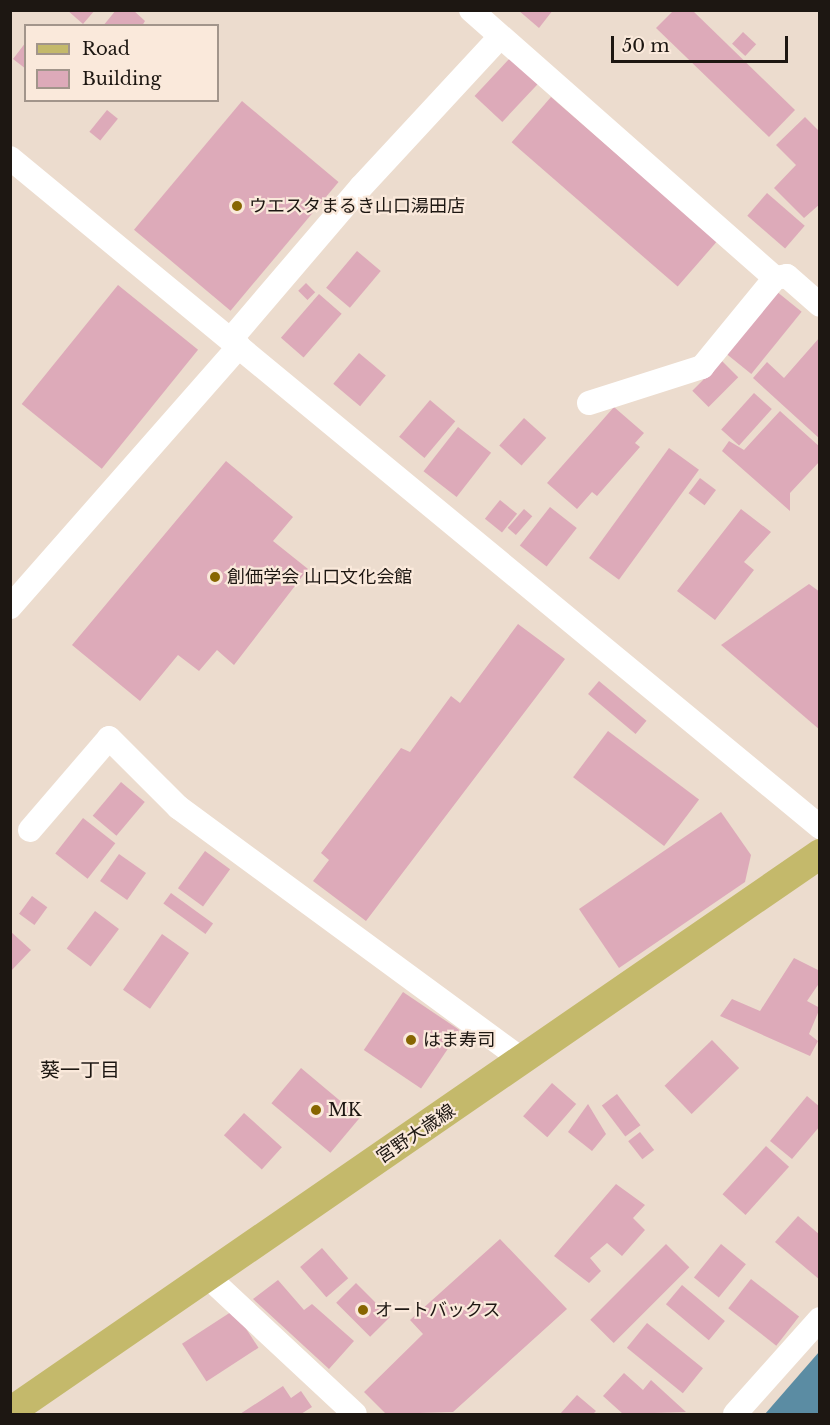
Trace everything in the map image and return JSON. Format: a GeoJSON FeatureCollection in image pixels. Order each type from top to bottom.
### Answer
{"type":"FeatureCollection","features":[{"type":"Feature","properties":{"kind":"main road","name":"宮野大歳線"},"geometry":{"type":"LineString","coordinates":[[10,1412],[524,1061],[819,854]]}},
{"type":"Feature","properties":{"kind":"street"},"geometry":{"type":"LineString","coordinates":[[471,10],[500,38],[775,278]]}},
{"type":"Feature","properties":{"kind":"street"},"geometry":{"type":"LineString","coordinates":[[10,606],[235,343],[361,187],[500,38]]}},
{"type":"Feature","properties":{"kind":"street"},"geometry":{"type":"LineString","coordinates":[[10,158],[819,827]]}},
{"type":"Feature","properties":{"kind":"street"},"geometry":{"type":"LineString","coordinates":[[589,403],[702,367],[775,278],[787,276],[819,305]]}},
{"type":"Feature","properties":{"kind":"street"},"geometry":{"type":"LineString","coordinates":[[30,830],[109,738],[178,807],[524,1061]]}},
{"type":"Feature","properties":{"kind":"street"},"geometry":{"type":"LineString","coordinates":[[207,1276],[355,1414]]}},
{"type":"Feature","properties":{"kind":"street"},"geometry":{"type":"LineString","coordinates":[[735,1414],[819,1319]]}},
{"type":"Feature","properties":{"kind":"water"},"geometry":{"type":"Polygon","coordinates":[[[819,1352],[819,1414],[765,1414],[819,1352]]]}},
{"type":"Feature","properties":{"kind":"building"},"geometry":{"type":"Polygon","coordinates":[[[67,10],[95,10],[83,24],[67,10]]]}},
{"type":"Feature","properties":{"kind":"building"},"geometry":{"type":"Polygon","coordinates":[[[116,10],[133,10],[145,21],[143,24],[105,24],[116,10]]]}},
{"type":"Feature","properties":{"kind":"building"},"geometry":{"type":"Polygon","coordinates":[[[518,10],[553,10],[539,28],[518,10]]]}},
{"type":"Feature","properties":{"kind":"building"},"geometry":{"type":"Polygon","coordinates":[[[674,10],[692,10],[795,110],[769,137],[656,28],[674,10]]]}},
{"type":"Feature","properties":{"kind":"building"},"geometry":{"type":"Polygon","coordinates":[[[743,32],[756,44],[745,56],[732,44],[743,32]]]}},
{"type":"Feature","properties":{"kind":"building"},"geometry":{"type":"Polygon","coordinates":[[[24,45],[24,67],[13,59],[24,45]]]}},
{"type":"Feature","properties":{"kind":"building"},"geometry":{"type":"Polygon","coordinates":[[[510,58],[538,84],[502,122],[475,96],[510,58]]]}},
{"type":"Feature","properties":{"kind":"building"},"geometry":{"type":"Polygon","coordinates":[[[551,97],[717,241],[678,287],[512,142],[551,97]]]}},
{"type":"Feature","properties":{"kind":"building","name":"ウエスタまるき山口湯田店"},"geometry":{"type":"Polygon","coordinates":[[[242,101],[339,182],[231,311],[134,230],[242,101]]]}},
{"type":"Feature","properties":{"kind":"building"},"geometry":{"type":"Polygon","coordinates":[[[107,110],[118,119],[100,141],[89,132],[107,110]]]}},
{"type":"Feature","properties":{"kind":"building"},"geometry":{"type":"Polygon","coordinates":[[[805,117],[820,132],[820,204],[804,218],[774,188],[796,165],[776,145],[805,117]]]}},
{"type":"Feature","properties":{"kind":"building"},"geometry":{"type":"Polygon","coordinates":[[[767,193],[805,226],[785,248],[747,216],[767,193]]]}},
{"type":"Feature","properties":{"kind":"building"},"geometry":{"type":"Polygon","coordinates":[[[357,251],[381,271],[350,308],[326,288],[357,251]]]}},
{"type":"Feature","properties":{"kind":"building"},"geometry":{"type":"Polygon","coordinates":[[[306,283],[315,292],[307,300],[298,291],[306,283]]]}},
{"type":"Feature","properties":{"kind":"building"},"geometry":{"type":"Polygon","coordinates":[[[118,285],[198,350],[102,469],[22,404],[118,285]]]}},
{"type":"Feature","properties":{"kind":"building"},"geometry":{"type":"Polygon","coordinates":[[[776,291],[802,312],[751,374],[726,353],[776,291]]]}},
{"type":"Feature","properties":{"kind":"building"},"geometry":{"type":"Polygon","coordinates":[[[319,294],[342,314],[304,357],[281,338],[319,294]]]}},
{"type":"Feature","properties":{"kind":"building"},"geometry":{"type":"Polygon","coordinates":[[[820,337],[820,439],[753,378],[767,362],[784,378],[820,337]]]}},
{"type":"Feature","properties":{"kind":"building"},"geometry":{"type":"Polygon","coordinates":[[[359,353],[386,375],[360,406],[333,384],[359,353]]]}},
{"type":"Feature","properties":{"kind":"building"},"geometry":{"type":"Polygon","coordinates":[[[722,361],[738,377],[709,407],[692,391],[722,361]]]}},
{"type":"Feature","properties":{"kind":"building"},"geometry":{"type":"Polygon","coordinates":[[[754,393],[772,409],[739,445],[721,429],[754,393]]]}},
{"type":"Feature","properties":{"kind":"building"},"geometry":{"type":"Polygon","coordinates":[[[430,400],[455,421],[424,458],[399,437],[430,400]]]}},
{"type":"Feature","properties":{"kind":"building"},"geometry":{"type":"Polygon","coordinates":[[[614,407],[644,433],[635,443],[640,447],[597,496],[592,492],[577,509],[547,483],[614,407]]]}},
{"type":"Feature","properties":{"kind":"building"},"geometry":{"type":"Polygon","coordinates":[[[780,411],[820,447],[820,461],[790,493],[790,511],[722,451],[729,441],[744,450],[780,411]]]}},
{"type":"Feature","properties":{"kind":"building"},"geometry":{"type":"Polygon","coordinates":[[[524,418],[546,438],[522,466],[499,445],[524,418]]]}},
{"type":"Feature","properties":{"kind":"building"},"geometry":{"type":"Polygon","coordinates":[[[458,427],[491,453],[457,497],[424,471],[458,427]]]}},
{"type":"Feature","properties":{"kind":"building"},"geometry":{"type":"Polygon","coordinates":[[[669,448],[699,470],[619,580],[589,558],[669,448]]]}},
{"type":"Feature","properties":{"kind":"building","name":"創価学会 山口文化会館"},"geometry":{"type":"Polygon","coordinates":[[[226,461],[293,517],[273,541],[308,569],[234,665],[217,650],[199,671],[178,655],[140,701],[72,645],[226,461]]]}},
{"type":"Feature","properties":{"kind":"building"},"geometry":{"type":"Polygon","coordinates":[[[700,478],[716,490],[705,505],[689,493],[700,478]]]}},
{"type":"Feature","properties":{"kind":"building"},"geometry":{"type":"Polygon","coordinates":[[[500,500],[517,514],[502,532],[485,519],[500,500]]]}},
{"type":"Feature","properties":{"kind":"building"},"geometry":{"type":"Polygon","coordinates":[[[550,507],[577,528],[547,567],[520,546],[550,507]]]}},
{"type":"Feature","properties":{"kind":"building"},"geometry":{"type":"Polygon","coordinates":[[[524,509],[532,516],[516,535],[508,528],[524,509]]]}},
{"type":"Feature","properties":{"kind":"building"},"geometry":{"type":"Polygon","coordinates":[[[741,509],[771,532],[744,562],[754,570],[715,620],[677,591],[741,509]]]}},
{"type":"Feature","properties":{"kind":"building"},"geometry":{"type":"Polygon","coordinates":[[[809,584],[820,592],[820,730],[721,645],[809,584]]]}},
{"type":"Feature","properties":{"kind":"building"},"geometry":{"type":"Polygon","coordinates":[[[518,624],[565,659],[366,921],[313,881],[329,860],[321,853],[401,748],[410,752],[451,696],[460,703],[518,624]]]}},
{"type":"Feature","properties":{"kind":"building"},"geometry":{"type":"Polygon","coordinates":[[[599,681],[646,721],[636,734],[588,694],[599,681]]]}},
{"type":"Feature","properties":{"kind":"building"},"geometry":{"type":"Polygon","coordinates":[[[608,731],[699,800],[664,846],[573,777],[608,731]]]}},
{"type":"Feature","properties":{"kind":"building"},"geometry":{"type":"Polygon","coordinates":[[[121,782],[145,802],[116,836],[93,816],[121,782]]]}},
{"type":"Feature","properties":{"kind":"building"},"geometry":{"type":"Polygon","coordinates":[[[721,812],[751,855],[745,882],[619,968],[579,909],[721,812]]]}},
{"type":"Feature","properties":{"kind":"building"},"geometry":{"type":"Polygon","coordinates":[[[83,818],[115,843],[88,879],[55,853],[83,818]]]}},
{"type":"Feature","properties":{"kind":"building"},"geometry":{"type":"Polygon","coordinates":[[[205,851],[230,869],[203,906],[178,888],[205,851]]]}},
{"type":"Feature","properties":{"kind":"building"},"geometry":{"type":"Polygon","coordinates":[[[119,854],[146,873],[127,900],[100,881],[119,854]]]}},
{"type":"Feature","properties":{"kind":"building"},"geometry":{"type":"Polygon","coordinates":[[[171,893],[213,924],[205,934],[163,904],[171,893]]]}},
{"type":"Feature","properties":{"kind":"building"},"geometry":{"type":"Polygon","coordinates":[[[32,896],[47,907],[34,925],[19,914],[32,896]]]}},
{"type":"Feature","properties":{"kind":"building"},"geometry":{"type":"Polygon","coordinates":[[[95,911],[119,929],[91,967],[67,949],[95,911]]]}},
{"type":"Feature","properties":{"kind":"building"},"geometry":{"type":"Polygon","coordinates":[[[10,931],[31,950],[10,972],[10,931]]]}},
{"type":"Feature","properties":{"kind":"building"},"geometry":{"type":"Polygon","coordinates":[[[162,934],[189,953],[150,1009],[123,990],[162,934]]]}},
{"type":"Feature","properties":{"kind":"building"},"geometry":{"type":"Polygon","coordinates":[[[794,958],[820,971],[820,982],[807,1001],[820,1008],[809,1034],[818,1041],[810,1056],[720,1016],[732,999],[760,1011],[794,958]]]}},
{"type":"Feature","properties":{"kind":"building","name":"はま寿司"},"geometry":{"type":"Polygon","coordinates":[[[403,992],[460,1031],[421,1089],[364,1050],[403,992]]]}},
{"type":"Feature","properties":{"kind":"building"},"geometry":{"type":"Polygon","coordinates":[[[712,1040],[739,1068],[692,1114],[665,1086],[712,1040]]]}},
{"type":"Feature","properties":{"kind":"building","name":"MK"},"geometry":{"type":"Polygon","coordinates":[[[301,1068],[360,1117],[330,1153],[271,1103],[301,1068]]]}},
{"type":"Feature","properties":{"kind":"building"},"geometry":{"type":"Polygon","coordinates":[[[552,1083],[576,1104],[547,1137],[523,1116],[552,1083]]]}},
{"type":"Feature","properties":{"kind":"building"},"geometry":{"type":"Polygon","coordinates":[[[617,1094],[640,1125],[625,1137],[602,1105],[617,1094]]]}},
{"type":"Feature","properties":{"kind":"building"},"geometry":{"type":"Polygon","coordinates":[[[807,1096],[820,1107],[820,1126],[792,1159],[770,1141],[807,1096]]]}},
{"type":"Feature","properties":{"kind":"building"},"geometry":{"type":"Polygon","coordinates":[[[588,1104],[606,1134],[592,1151],[568,1132],[588,1104]]]}},
{"type":"Feature","properties":{"kind":"building"},"geometry":{"type":"Polygon","coordinates":[[[244,1113],[282,1147],[262,1169],[224,1135],[244,1113]]]}},
{"type":"Feature","properties":{"kind":"building"},"geometry":{"type":"Polygon","coordinates":[[[640,1132],[654,1150],[642,1159],[628,1141],[640,1132]]]}},
{"type":"Feature","properties":{"kind":"building"},"geometry":{"type":"Polygon","coordinates":[[[766,1146],[789,1167],[746,1215],[723,1194],[766,1146]]]}},
{"type":"Feature","properties":{"kind":"building"},"geometry":{"type":"Polygon","coordinates":[[[616,1184],[645,1205],[633,1218],[645,1230],[622,1256],[607,1243],[590,1258],[601,1271],[589,1283],[554,1256],[616,1184]]]}},
{"type":"Feature","properties":{"kind":"building"},"geometry":{"type":"Polygon","coordinates":[[[798,1216],[820,1235],[820,1280],[775,1242],[798,1216]]]}},
{"type":"Feature","properties":{"kind":"building","name":"オートバックス"},"geometry":{"type":"Polygon","coordinates":[[[500,1239],[567,1309],[453,1412],[386,1414],[364,1392],[423,1334],[410,1320],[500,1239]]]}},
{"type":"Feature","properties":{"kind":"building"},"geometry":{"type":"Polygon","coordinates":[[[666,1244],[689,1267],[614,1343],[590,1320],[666,1244]]]}},
{"type":"Feature","properties":{"kind":"building"},"geometry":{"type":"Polygon","coordinates":[[[721,1244],[746,1264],[719,1298],[694,1277],[721,1244]]]}},
{"type":"Feature","properties":{"kind":"building"},"geometry":{"type":"Polygon","coordinates":[[[322,1248],[348,1278],[326,1297],[300,1267],[322,1248]]]}},
{"type":"Feature","properties":{"kind":"building"},"geometry":{"type":"Polygon","coordinates":[[[751,1279],[799,1317],[776,1346],[728,1308],[751,1279]]]}},
{"type":"Feature","properties":{"kind":"building"},"geometry":{"type":"Polygon","coordinates":[[[278,1280],[304,1310],[312,1304],[354,1341],[329,1369],[253,1299],[278,1280]]]}},
{"type":"Feature","properties":{"kind":"building","name":"オートバックス"},"geometry":{"type":"Polygon","coordinates":[[[356,1283],[390,1317],[370,1337],[336,1303],[356,1283]]]}},
{"type":"Feature","properties":{"kind":"building"},"geometry":{"type":"Polygon","coordinates":[[[682,1285],[725,1321],[709,1340],[666,1304],[682,1285]]]}},
{"type":"Feature","properties":{"kind":"building"},"geometry":{"type":"Polygon","coordinates":[[[234,1310],[259,1348],[207,1382],[182,1344],[234,1310]]]}},
{"type":"Feature","properties":{"kind":"building"},"geometry":{"type":"Polygon","coordinates":[[[647,1323],[703,1368],[683,1393],[627,1348],[647,1323]]]}},
{"type":"Feature","properties":{"kind":"building"},"geometry":{"type":"Polygon","coordinates":[[[624,1373],[643,1390],[651,1380],[686,1412],[623,1414],[603,1396],[624,1373]]]}},
{"type":"Feature","properties":{"kind":"building"},"geometry":{"type":"Polygon","coordinates":[[[283,1386],[291,1398],[301,1391],[312,1407],[301,1414],[240,1414],[283,1386]]]}},
{"type":"Feature","properties":{"kind":"building"},"geometry":{"type":"Polygon","coordinates":[[[577,1395],[596,1411],[593,1414],[560,1414],[577,1395]]]}},
{"type":"Feature","properties":{"kind":"place","name":"ウエスタまるき山口湯田店"},"geometry":{"type":"Point","coordinates":[237,206]}},
{"type":"Feature","properties":{"kind":"place","name":"創価学会 山口文化会館"},"geometry":{"type":"Point","coordinates":[215,577]}},
{"type":"Feature","properties":{"kind":"place","name":"はま寿司"},"geometry":{"type":"Point","coordinates":[411,1040]}},
{"type":"Feature","properties":{"kind":"place","name":"MK"},"geometry":{"type":"Point","coordinates":[316,1110]}},
{"type":"Feature","properties":{"kind":"place","name":"オートバックス"},"geometry":{"type":"Point","coordinates":[363,1310]}},
{"type":"Feature","properties":{"kind":"district","name":"葵一丁目"},"geometry":{"type":"Point","coordinates":[80,1070]}}]}
